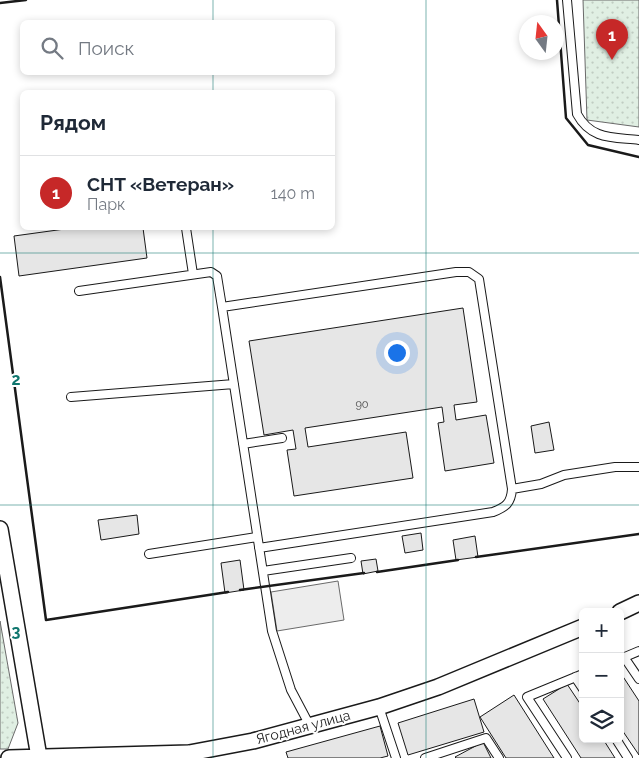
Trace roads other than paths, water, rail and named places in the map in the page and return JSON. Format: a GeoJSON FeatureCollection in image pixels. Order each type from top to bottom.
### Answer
{"type":"FeatureCollection","features":[{"type":"Feature","properties":{"kind":"street"},"geometry":{"type":"LineString","coordinates":[[0,529],[39,757]]}},
{"type":"Feature","properties":{"kind":"street"},"geometry":{"type":"LineString","coordinates":[[624,610],[639,603]]}},
{"type":"Feature","properties":{"kind":"street","name":"Ягодная улица"},"geometry":{"type":"LineString","coordinates":[[9,758],[102,757],[189,753],[253,741],[379,707],[438,687],[579,630]]}},
{"type":"Feature","properties":{"kind":"lane"},"geometry":{"type":"LineString","coordinates":[[567,0],[577,114],[580,120],[584,126],[596,134],[639,140]]}},
{"type":"Feature","properties":{"kind":"lane"},"geometry":{"type":"LineString","coordinates":[[186,230],[193,274]]}},
{"type":"Feature","properties":{"kind":"lane"},"geometry":{"type":"LineString","coordinates":[[79,291],[211,272],[217,276],[272,632],[291,690],[310,726]]}},
{"type":"Feature","properties":{"kind":"lane"},"geometry":{"type":"LineString","coordinates":[[222,307],[456,272],[469,272],[478,279],[482,292],[512,488],[512,500],[504,508],[493,512],[259,548]]}},
{"type":"Feature","properties":{"kind":"lane"},"geometry":{"type":"LineString","coordinates":[[71,397],[234,384]]}},
{"type":"Feature","properties":{"kind":"lane"},"geometry":{"type":"LineString","coordinates":[[243,444],[282,438]]}},
{"type":"Feature","properties":{"kind":"lane"},"geometry":{"type":"LineString","coordinates":[[512,488],[541,484],[564,475],[615,467],[639,467]]}},
{"type":"Feature","properties":{"kind":"lane"},"geometry":{"type":"LineString","coordinates":[[149,554],[257,537]]}},
{"type":"Feature","properties":{"kind":"lane"},"geometry":{"type":"LineString","coordinates":[[262,571],[351,558]]}},
{"type":"Feature","properties":{"kind":"lane"},"geometry":{"type":"LineString","coordinates":[[624,657],[639,651]]}},
{"type":"Feature","properties":{"kind":"lane"},"geometry":{"type":"LineString","coordinates":[[624,661],[639,680]]}},
{"type":"Feature","properties":{"kind":"lane"},"geometry":{"type":"LineString","coordinates":[[567,758],[527,697],[579,676]]}},
{"type":"Feature","properties":{"kind":"lane"},"geometry":{"type":"LineString","coordinates":[[575,678],[579,684]]}},
{"type":"Feature","properties":{"kind":"lane"},"geometry":{"type":"LineString","coordinates":[[379,707],[396,758]]}},
{"type":"Feature","properties":{"kind":"lane"},"geometry":{"type":"LineString","coordinates":[[425,758],[443,756],[486,738],[499,758]]}},
{"type":"Feature","properties":{"kind":"lane"},"geometry":{"type":"LineString","coordinates":[[619,743],[628,758]]}},
{"type":"Feature","properties":{"kind":"place","name":"СНТ «Ветеран»"},"geometry":{"type":"Point","coordinates":[612,60]}}]}
